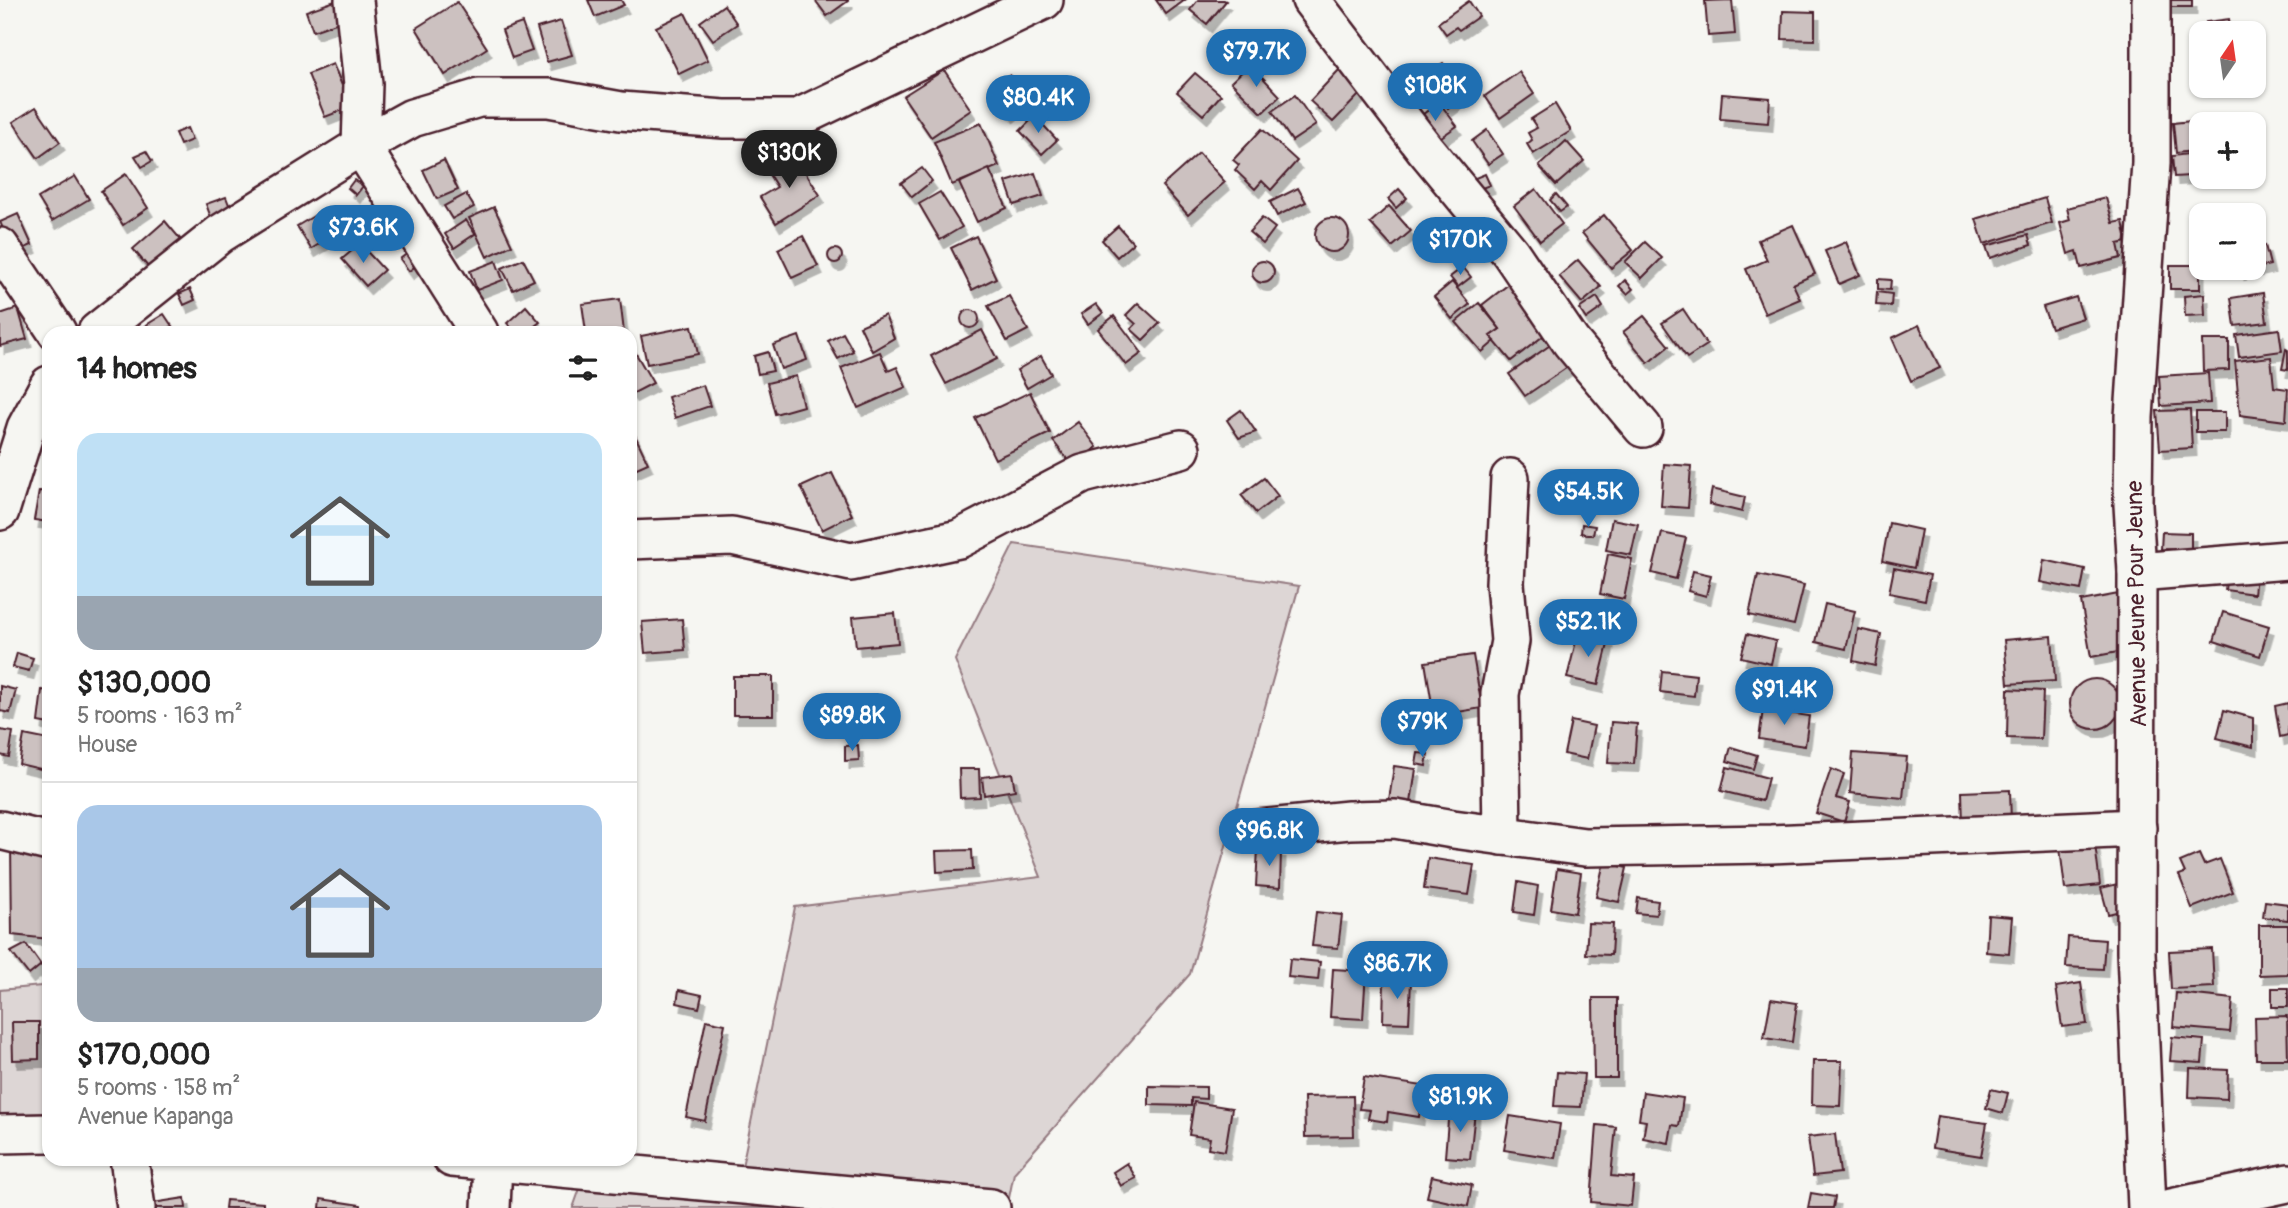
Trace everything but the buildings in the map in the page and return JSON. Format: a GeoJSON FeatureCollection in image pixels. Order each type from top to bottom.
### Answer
{"type":"FeatureCollection","features":[{"type":"Feature","properties":{"kind":"street"},"geometry":{"type":"LineString","coordinates":[[354,0],[363,84],[361,146],[475,326]]}},
{"type":"Feature","properties":{"kind":"street"},"geometry":{"type":"LineString","coordinates":[[105,326],[220,234],[361,146],[412,118],[479,98],[549,98],[621,111],[711,118],[796,119],[1044,0]]}},
{"type":"Feature","properties":{"kind":"street"},"geometry":{"type":"LineString","coordinates":[[1311,0],[1425,149],[1510,252],[1571,342],[1643,428]]}},
{"type":"Feature","properties":{"kind":"street","name":"Avenue Jeune Pour Jeune"},"geometry":{"type":"LineString","coordinates":[[2147,1208],[2136,952],[2137,572],[2133,505],[2134,417],[2151,163],[2151,0]]}},
{"type":"Feature","properties":{"kind":"street"},"geometry":{"type":"LineString","coordinates":[[0,247],[53,326]]}},
{"type":"Feature","properties":{"kind":"street"},"geometry":{"type":"LineString","coordinates":[[0,511],[26,428],[42,398]]}},
{"type":"Feature","properties":{"kind":"street"},"geometry":{"type":"LineString","coordinates":[[637,541],[732,536],[851,562],[959,540],[1083,474],[1181,449]]}},
{"type":"Feature","properties":{"kind":"street"},"geometry":{"type":"LineString","coordinates":[[1502,836],[1500,694],[1510,641],[1505,583],[1510,478]]}},
{"type":"Feature","properties":{"kind":"street"},"geometry":{"type":"LineString","coordinates":[[2137,572],[2288,560]]}},
{"type":"Feature","properties":{"kind":"street"},"geometry":{"type":"LineString","coordinates":[[1258,829],[1349,820],[1395,819],[1585,847],[1771,844],[2137,828]]}},
{"type":"Feature","properties":{"kind":"street"},"geometry":{"type":"LineString","coordinates":[[0,830],[42,840]]}},
{"type":"Feature","properties":{"kind":"street"},"geometry":{"type":"LineString","coordinates":[[0,1134],[42,1133]]}},
{"type":"Feature","properties":{"kind":"street"},"geometry":{"type":"LineString","coordinates":[[130,1166],[136,1208]]}},
{"type":"Feature","properties":{"kind":"street"},"geometry":{"type":"LineString","coordinates":[[491,1208],[493,1166]]}},
{"type":"Feature","properties":{"kind":"street"},"geometry":{"type":"LineString","coordinates":[[526,1166],[991,1208]]}},
{"type":"Feature","properties":{"kind":"street"},"geometry":{"type":"LineString","coordinates":[[2171,1208],[2288,1183]]}},
{"type":"Feature","properties":{"kind":"shaded area"},"geometry":{"type":"Polygon","coordinates":[[[1014,544],[1299,586],[1190,974],[1014,1173],[1007,1208],[573,1208],[582,1183],[736,1196],[795,907],[1041,877],[955,660],[1014,544]]]}},
{"type":"Feature","properties":{"kind":"shaded area"},"geometry":{"type":"Polygon","coordinates":[[[41,986],[42,1113],[0,1115],[0,990],[41,986]]]}}]}
